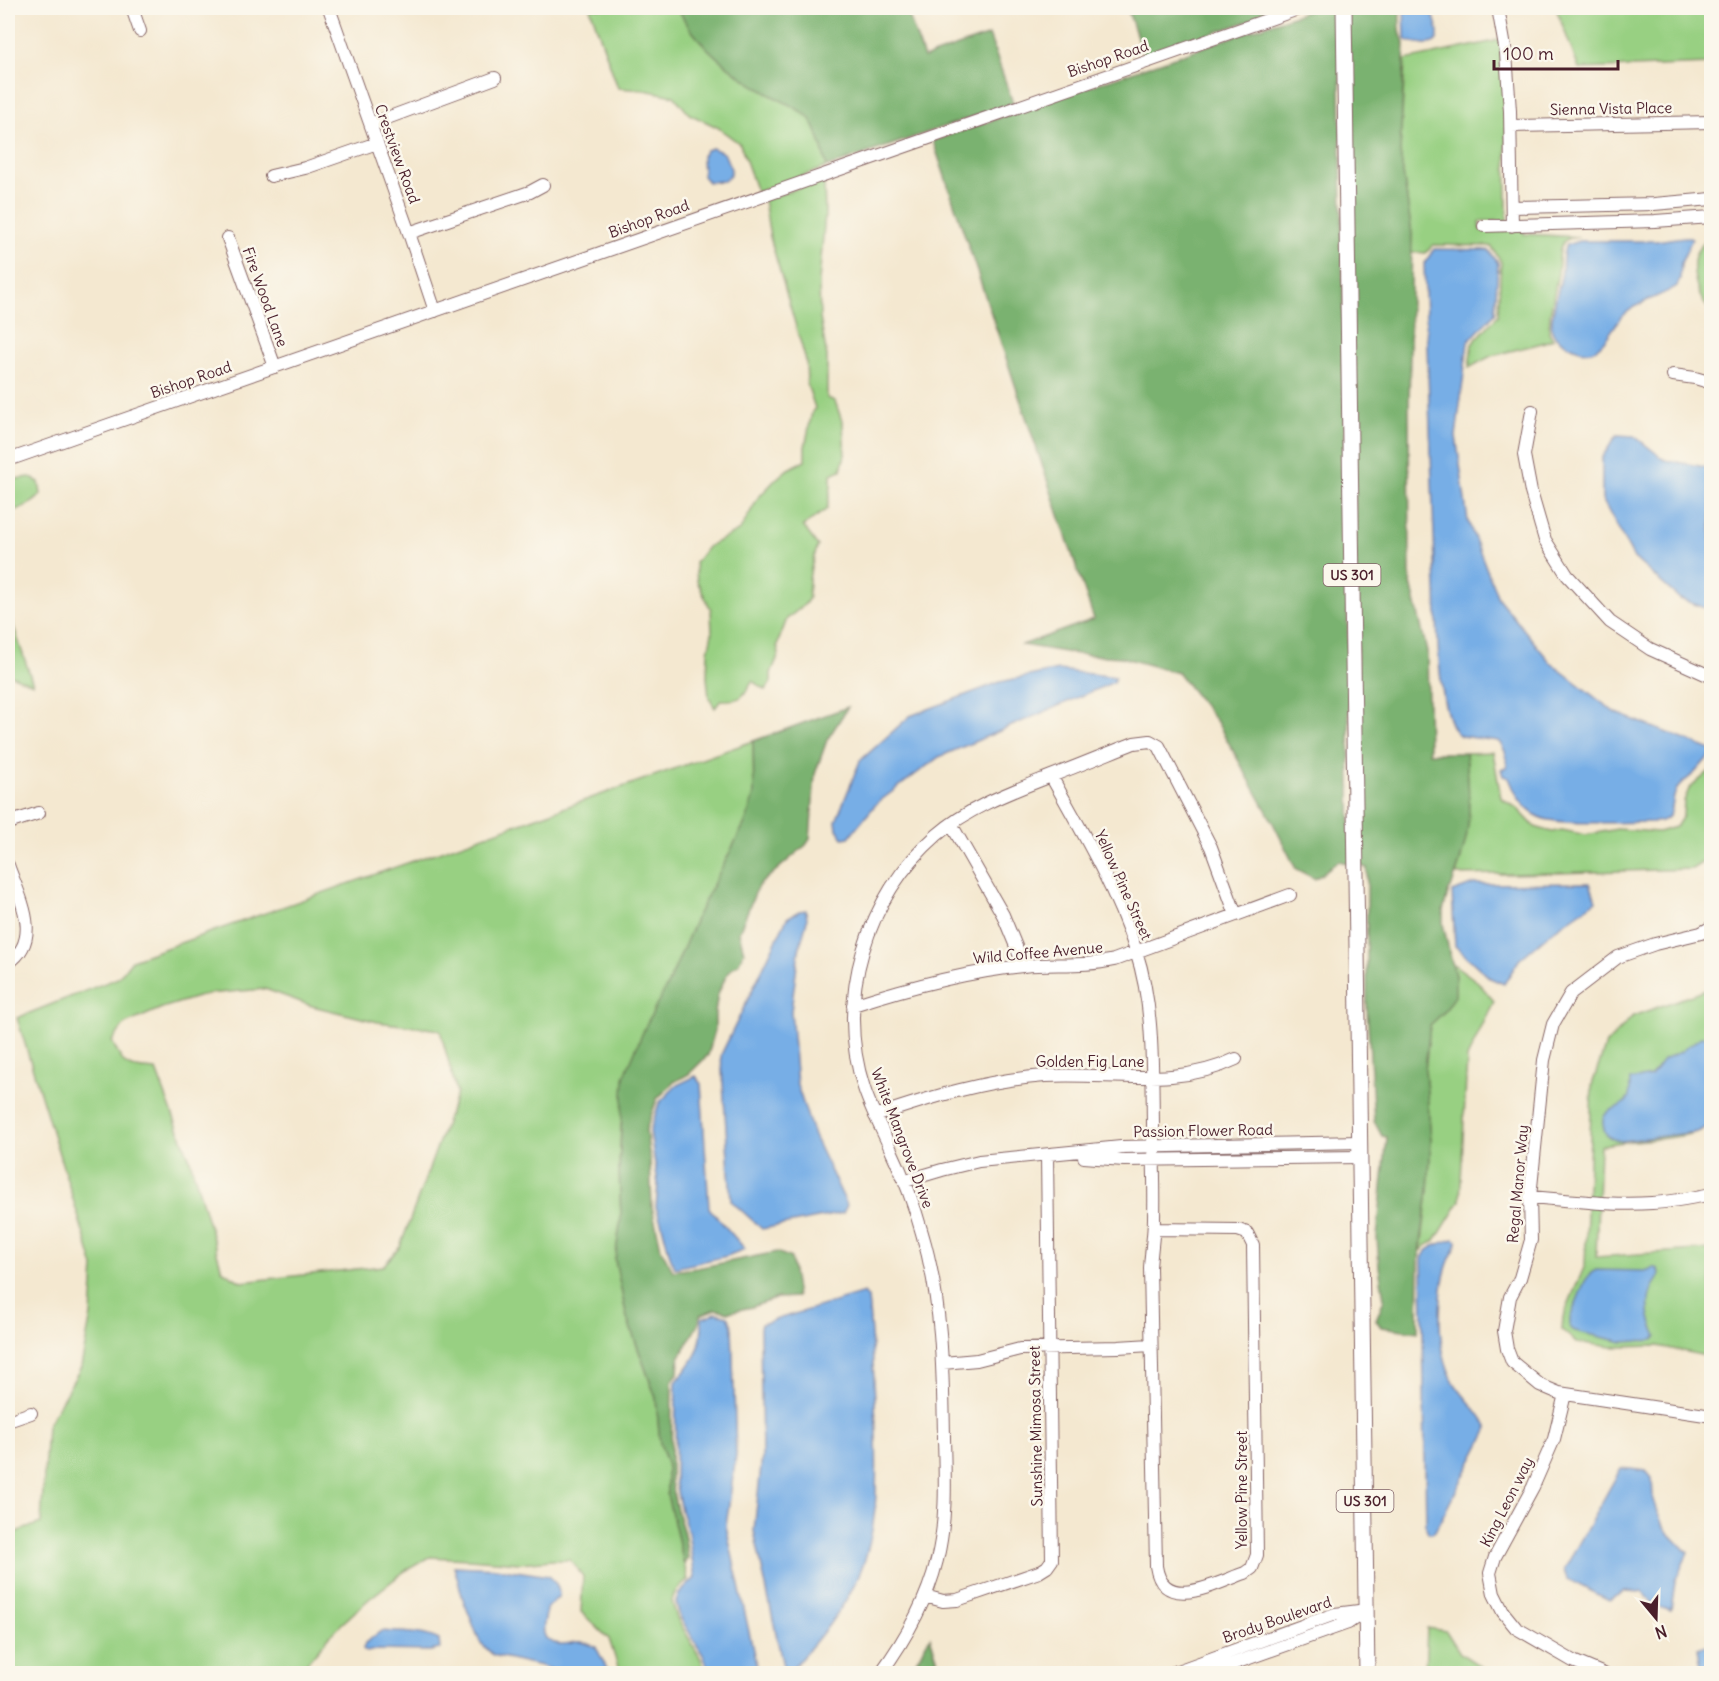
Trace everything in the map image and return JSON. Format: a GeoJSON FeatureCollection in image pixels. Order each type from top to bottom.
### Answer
{"type":"FeatureCollection","features":[{"type":"Feature","properties":{"kind":"main road","name":"US 301"},"geometry":{"type":"LineString","coordinates":[[1344,8],[1368,1674]]}},
{"type":"Feature","properties":{"kind":"street"},"geometry":{"type":"LineString","coordinates":[[132,8],[140,31]]}},
{"type":"Feature","properties":{"kind":"street","name":"Crestview Road"},"geometry":{"type":"LineString","coordinates":[[332,8],[435,311]]}},
{"type":"Feature","properties":{"kind":"street","name":"Bishop Road"},"geometry":{"type":"LineString","coordinates":[[8,460],[1301,8]]}},
{"type":"Feature","properties":{"kind":"street"},"geometry":{"type":"LineString","coordinates":[[1498,8],[1506,54],[1511,126],[1512,226]]}},
{"type":"Feature","properties":{"kind":"street"},"geometry":{"type":"LineString","coordinates":[[371,124],[495,78]]}},
{"type":"Feature","properties":{"kind":"street","name":"Sienna Vista Place"},"geometry":{"type":"LineString","coordinates":[[1511,126],[1712,122]]}},
{"type":"Feature","properties":{"kind":"street"},"geometry":{"type":"LineString","coordinates":[[271,176],[306,168],[377,143]]}},
{"type":"Feature","properties":{"kind":"street"},"geometry":{"type":"LineString","coordinates":[[409,233],[530,192],[543,185]]}},
{"type":"Feature","properties":{"kind":"street"},"geometry":{"type":"LineString","coordinates":[[1512,207],[1654,204],[1712,199]]}},
{"type":"Feature","properties":{"kind":"street"},"geometry":{"type":"LineString","coordinates":[[1484,226],[1712,218]]}},
{"type":"Feature","properties":{"kind":"street","name":"Fire Wood Lane"},"geometry":{"type":"LineString","coordinates":[[228,238],[275,367]]}},
{"type":"Feature","properties":{"kind":"street"},"geometry":{"type":"LineString","coordinates":[[1673,375],[1712,383]]}},
{"type":"Feature","properties":{"kind":"street"},"geometry":{"type":"LineString","coordinates":[[1532,411],[1524,455],[1531,492],[1545,540],[1568,575],[1610,622],[1650,649],[1712,677]]}},
{"type":"Feature","properties":{"kind":"street","name":"White Mangrove Drive"},"geometry":{"type":"LineString","coordinates":[[880,1674],[904,1637],[925,1596],[937,1560],[945,1511],[943,1363],[930,1264],[905,1182],[875,1116],[856,1056],[853,1017],[857,978],[864,945],[881,905],[915,857],[951,824],[980,807],[1051,776],[1134,743],[1150,741],[1159,746],[1210,847],[1236,915]]}},
{"type":"Feature","properties":{"kind":"street","name":"Yellow Pine Street"},"geometry":{"type":"LineString","coordinates":[[1051,776],[1100,865],[1119,906],[1136,952],[1149,1017],[1154,1160],[1151,1344],[1156,1566],[1166,1592],[1183,1593],[1245,1573],[1252,1568],[1257,1559],[1254,1249],[1247,1233],[1238,1230],[1154,1229]]}},
{"type":"Feature","properties":{"kind":"street"},"geometry":{"type":"LineString","coordinates":[[8,823],[39,813]]}},
{"type":"Feature","properties":{"kind":"street"},"geometry":{"type":"LineString","coordinates":[[951,824],[1003,915],[1024,966]]}},
{"type":"Feature","properties":{"kind":"street"},"geometry":{"type":"LineString","coordinates":[[8,865],[26,919],[28,933],[24,946],[8,963]]}},
{"type":"Feature","properties":{"kind":"street","name":"Wild Coffee Avenue"},"geometry":{"type":"LineString","coordinates":[[854,1005],[938,980],[1024,966],[1097,963],[1114,960],[1290,895]]}},
{"type":"Feature","properties":{"kind":"street","name":"Regal Manor Way"},"geometry":{"type":"LineString","coordinates":[[1712,927],[1701,933],[1655,944],[1618,957],[1571,993],[1553,1024],[1544,1060],[1530,1197],[1531,1240],[1520,1278],[1510,1297],[1504,1331],[1512,1362],[1540,1385],[1565,1394],[1712,1416]]}},
{"type":"Feature","properties":{"kind":"street","name":"Golden Fig Lane"},"geometry":{"type":"LineString","coordinates":[[875,1116],[948,1092],[1002,1081],[1060,1075],[1172,1077],[1207,1071],[1236,1059]]}},
{"type":"Feature","properties":{"kind":"street","name":"Passion Flower Road"},"geometry":{"type":"LineString","coordinates":[[905,1182],[979,1161],[1122,1147],[1360,1149]]}},
{"type":"Feature","properties":{"kind":"street","name":"Passion Flower Road"},"geometry":{"type":"LineString","coordinates":[[1047,1155],[1154,1160],[1360,1149]]}},
{"type":"Feature","properties":{"kind":"street","name":"Sunshine Mimosa Street"},"geometry":{"type":"LineString","coordinates":[[925,1596],[943,1601],[957,1600],[1039,1572],[1052,1560],[1047,1155]]}},
{"type":"Feature","properties":{"kind":"street"},"geometry":{"type":"LineString","coordinates":[[1530,1197],[1611,1203],[1651,1203],[1712,1194]]}},
{"type":"Feature","properties":{"kind":"street"},"geometry":{"type":"LineString","coordinates":[[943,1363],[977,1360],[1010,1350],[1151,1344]]}},
{"type":"Feature","properties":{"kind":"street","name":"King Leon way"},"geometry":{"type":"LineString","coordinates":[[1565,1394],[1554,1439],[1533,1487],[1495,1557],[1490,1573],[1494,1594],[1503,1612],[1516,1628],[1573,1661],[1604,1674]]}},
{"type":"Feature","properties":{"kind":"street"},"geometry":{"type":"LineString","coordinates":[[8,1421],[31,1413]]}},
{"type":"Feature","properties":{"kind":"street","name":"Brody Boulevard"},"geometry":{"type":"LineString","coordinates":[[1169,1674],[1335,1614],[1367,1610]]}},
{"type":"Feature","properties":{"kind":"street","name":"Brody Boulevard"},"geometry":{"type":"LineString","coordinates":[[1204,1674],[1348,1623],[1367,1610]]}},
{"type":"Feature","properties":{"kind":"green space"},"geometry":{"type":"Polygon","coordinates":[[[590,8],[678,8],[704,45],[729,67],[811,120],[817,132],[827,167],[757,192],[740,144],[717,127],[689,114],[674,96],[618,88],[590,8]]]}},
{"type":"Feature","properties":{"kind":"green space"},"geometry":{"type":"Polygon","coordinates":[[[678,8],[906,8],[924,58],[989,35],[1013,103],[827,167],[817,132],[811,120],[729,67],[704,45],[678,8]]]}},
{"type":"Feature","properties":{"kind":"green space"},"geometry":{"type":"Polygon","coordinates":[[[1127,8],[1286,8],[1144,57],[1127,8]]]}},
{"type":"Feature","properties":{"kind":"green space"},"geometry":{"type":"Polygon","coordinates":[[[1316,8],[1339,8],[1351,864],[1339,861],[1315,879],[1296,869],[1217,722],[1178,673],[1121,657],[1077,654],[1022,645],[1094,619],[933,141],[1316,8]]]}},
{"type":"Feature","properties":{"kind":"green space"},"geometry":{"type":"Polygon","coordinates":[[[1348,8],[1400,8],[1400,31],[1405,43],[1400,152],[1412,234],[1409,407],[1410,579],[1427,651],[1429,753],[1466,753],[1468,783],[1469,813],[1466,840],[1443,911],[1443,924],[1455,976],[1455,996],[1445,1011],[1430,1025],[1425,1069],[1431,1140],[1428,1191],[1419,1258],[1418,1332],[1381,1327],[1376,1320],[1384,1299],[1377,1237],[1387,1137],[1382,1136],[1374,1121],[1367,1008],[1367,868],[1360,866],[1348,8]]]}},
{"type":"Feature","properties":{"kind":"green space"},"geometry":{"type":"Polygon","coordinates":[[[1556,8],[1711,8],[1711,64],[1579,69],[1556,8]]]}},
{"type":"Feature","properties":{"kind":"green space"},"geometry":{"type":"Polygon","coordinates":[[[1500,40],[1506,111],[1507,221],[1480,221],[1480,230],[1524,230],[1524,234],[1579,237],[1564,241],[1560,248],[1550,315],[1549,332],[1553,339],[1491,356],[1469,368],[1472,344],[1498,315],[1501,262],[1489,246],[1433,245],[1426,253],[1411,252],[1412,234],[1400,152],[1405,60],[1500,40]]]}},
{"type":"Feature","properties":{"kind":"green space"},"geometry":{"type":"Polygon","coordinates":[[[824,179],[825,215],[819,281],[820,318],[827,356],[827,398],[835,401],[843,424],[845,455],[841,470],[831,474],[827,509],[803,526],[818,546],[810,571],[809,598],[787,619],[777,645],[779,654],[771,673],[771,682],[766,690],[752,681],[741,697],[721,700],[715,708],[709,698],[707,677],[708,652],[712,633],[711,610],[697,581],[695,563],[707,547],[740,530],[759,497],[776,479],[788,469],[805,461],[805,447],[812,412],[815,408],[807,384],[806,361],[770,237],[764,200],[824,179]]]}},
{"type":"Feature","properties":{"kind":"green space"},"geometry":{"type":"Polygon","coordinates":[[[1711,236],[1711,310],[1699,293],[1694,270],[1696,253],[1711,236]]]}},
{"type":"Feature","properties":{"kind":"green space"},"geometry":{"type":"Polygon","coordinates":[[[30,477],[39,482],[41,494],[30,504],[8,513],[8,480],[30,477]]]}},
{"type":"Feature","properties":{"kind":"green space"},"geometry":{"type":"Polygon","coordinates":[[[8,610],[33,684],[8,674],[8,610]]]}},
{"type":"Feature","properties":{"kind":"green space"},"geometry":{"type":"Polygon","coordinates":[[[848,707],[827,740],[815,774],[810,839],[758,886],[739,932],[744,952],[738,964],[726,976],[718,994],[715,1030],[708,1055],[689,1074],[674,1082],[657,1099],[646,1130],[652,1207],[661,1249],[673,1271],[777,1252],[791,1258],[797,1297],[778,1298],[729,1312],[715,1309],[700,1315],[699,1323],[679,1358],[678,1373],[672,1382],[671,1482],[688,1557],[684,1564],[667,1494],[667,1463],[660,1443],[656,1398],[627,1318],[615,1260],[621,1217],[619,1169],[624,1077],[698,914],[747,819],[754,794],[753,741],[848,707]]]}},
{"type":"Feature","properties":{"kind":"green space"},"geometry":{"type":"Polygon","coordinates":[[[753,741],[754,794],[747,819],[698,914],[670,980],[621,1123],[619,1169],[621,1217],[615,1260],[627,1318],[656,1398],[660,1443],[667,1463],[667,1494],[688,1580],[676,1591],[672,1601],[677,1618],[700,1657],[706,1673],[620,1673],[609,1639],[581,1612],[583,1576],[570,1560],[520,1563],[430,1557],[405,1571],[369,1599],[336,1629],[299,1672],[8,1673],[8,1535],[41,1523],[47,1426],[81,1367],[91,1315],[94,1267],[17,1018],[118,978],[132,960],[753,741]],[[265,989],[207,994],[162,1008],[125,1024],[112,1041],[120,1057],[128,1065],[156,1070],[190,1160],[222,1270],[241,1282],[383,1266],[400,1247],[457,1093],[440,1030],[378,1022],[312,1006],[265,989]]]}},
{"type":"Feature","properties":{"kind":"green space"},"geometry":{"type":"Polygon","coordinates":[[[1493,752],[1501,798],[1517,808],[1535,827],[1552,832],[1562,830],[1586,835],[1617,829],[1658,832],[1676,827],[1683,816],[1684,801],[1689,789],[1711,770],[1711,857],[1692,869],[1456,875],[1464,844],[1468,814],[1466,753],[1493,752]]]}},
{"type":"Feature","properties":{"kind":"green space"},"geometry":{"type":"Polygon","coordinates":[[[1452,963],[1478,982],[1494,1001],[1467,1058],[1460,1201],[1435,1241],[1421,1251],[1431,1140],[1425,1069],[1430,1025],[1445,1011],[1455,976],[1452,963]]]}},
{"type":"Feature","properties":{"kind":"green space"},"geometry":{"type":"Polygon","coordinates":[[[1711,988],[1711,1125],[1702,1130],[1674,1137],[1600,1146],[1596,1257],[1711,1249],[1711,1357],[1658,1346],[1612,1347],[1576,1342],[1562,1330],[1563,1317],[1585,1265],[1592,1085],[1606,1044],[1633,1016],[1711,988]]]}},
{"type":"Feature","properties":{"kind":"green space"},"geometry":{"type":"Polygon","coordinates":[[[1427,1628],[1446,1631],[1460,1653],[1491,1673],[1425,1673],[1427,1628]]]}},
{"type":"Feature","properties":{"kind":"green space"},"geometry":{"type":"Polygon","coordinates":[[[930,1637],[942,1673],[909,1673],[930,1637]]]}},
{"type":"Feature","properties":{"kind":"water"},"geometry":{"type":"Polygon","coordinates":[[[1404,8],[1431,8],[1438,32],[1436,41],[1424,44],[1405,39],[1404,8]]]}},
{"type":"Feature","properties":{"kind":"water"},"geometry":{"type":"Polygon","coordinates":[[[712,148],[724,153],[731,169],[730,175],[724,181],[708,182],[703,176],[702,156],[706,150],[712,148]]]}},
{"type":"Feature","properties":{"kind":"water"},"geometry":{"type":"Polygon","coordinates":[[[1684,237],[1692,239],[1681,263],[1677,286],[1631,309],[1596,349],[1587,351],[1575,348],[1554,335],[1551,325],[1566,245],[1579,241],[1656,241],[1684,237]]]}},
{"type":"Feature","properties":{"kind":"water"},"geometry":{"type":"Polygon","coordinates":[[[1434,249],[1489,250],[1498,263],[1495,313],[1468,342],[1456,436],[1468,521],[1498,598],[1551,663],[1614,712],[1711,750],[1711,755],[1677,789],[1672,810],[1667,818],[1655,822],[1577,823],[1539,817],[1524,805],[1509,778],[1503,776],[1501,769],[1507,768],[1507,761],[1498,741],[1461,736],[1455,731],[1450,721],[1439,666],[1424,264],[1434,249]]]}},
{"type":"Feature","properties":{"kind":"water"},"geometry":{"type":"Polygon","coordinates":[[[1617,435],[1634,436],[1665,460],[1711,468],[1711,610],[1680,599],[1634,558],[1602,499],[1602,457],[1617,435]]]}},
{"type":"Feature","properties":{"kind":"water"},"geometry":{"type":"Polygon","coordinates":[[[1058,670],[1115,677],[1114,682],[939,757],[877,803],[849,837],[843,838],[837,829],[836,821],[860,761],[910,716],[1000,682],[1058,670]]]}},
{"type":"Feature","properties":{"kind":"water"},"geometry":{"type":"Polygon","coordinates":[[[1590,883],[1596,901],[1553,931],[1519,960],[1504,984],[1490,978],[1455,946],[1452,892],[1474,884],[1590,883]]]}},
{"type":"Feature","properties":{"kind":"water"},"geometry":{"type":"Polygon","coordinates":[[[806,910],[807,920],[799,950],[791,1011],[797,1085],[814,1136],[847,1205],[843,1213],[762,1229],[731,1201],[721,1055],[787,918],[806,910]]]}},
{"type":"Feature","properties":{"kind":"water"},"geometry":{"type":"Polygon","coordinates":[[[1711,1036],[1712,1115],[1707,1127],[1697,1132],[1622,1141],[1607,1135],[1604,1129],[1604,1117],[1628,1099],[1630,1080],[1651,1076],[1663,1060],[1680,1052],[1701,1037],[1711,1036]]]}},
{"type":"Feature","properties":{"kind":"water"},"geometry":{"type":"Polygon","coordinates":[[[696,1076],[701,1084],[709,1208],[745,1249],[727,1256],[675,1268],[656,1207],[658,1184],[650,1131],[659,1103],[677,1085],[696,1076]]]}},
{"type":"Feature","properties":{"kind":"water"},"geometry":{"type":"Polygon","coordinates":[[[1454,1239],[1457,1241],[1456,1248],[1446,1270],[1441,1301],[1440,1325],[1443,1350],[1455,1384],[1488,1429],[1435,1531],[1428,1533],[1426,1527],[1422,1259],[1431,1248],[1454,1239]]]}},
{"type":"Feature","properties":{"kind":"water"},"geometry":{"type":"Polygon","coordinates":[[[1657,1268],[1660,1273],[1649,1301],[1650,1319],[1657,1336],[1654,1340],[1623,1342],[1570,1328],[1570,1318],[1585,1281],[1591,1273],[1596,1270],[1645,1271],[1657,1268]]]}},
{"type":"Feature","properties":{"kind":"water"},"geometry":{"type":"Polygon","coordinates":[[[864,1293],[868,1298],[877,1467],[870,1540],[866,1558],[845,1601],[810,1648],[790,1671],[786,1672],[754,1531],[762,1457],[760,1328],[761,1324],[864,1293]]]}},
{"type":"Feature","properties":{"kind":"water"},"geometry":{"type":"Polygon","coordinates":[[[716,1313],[728,1316],[732,1326],[736,1455],[726,1526],[758,1673],[710,1673],[703,1655],[680,1617],[676,1602],[679,1594],[695,1578],[688,1532],[675,1482],[676,1382],[688,1367],[699,1346],[702,1318],[716,1313]]]}},
{"type":"Feature","properties":{"kind":"water"},"geometry":{"type":"Polygon","coordinates":[[[1621,1468],[1646,1471],[1652,1478],[1653,1497],[1663,1527],[1688,1553],[1675,1581],[1671,1610],[1656,1607],[1642,1592],[1625,1591],[1609,1600],[1567,1579],[1564,1570],[1621,1468]]]}},
{"type":"Feature","properties":{"kind":"water"},"geometry":{"type":"Polygon","coordinates":[[[454,1566],[496,1568],[549,1576],[557,1585],[559,1596],[546,1609],[544,1634],[546,1638],[555,1643],[582,1642],[596,1647],[609,1673],[559,1673],[541,1666],[493,1655],[480,1642],[463,1599],[454,1566]]]}},
{"type":"Feature","properties":{"kind":"water"},"geometry":{"type":"Polygon","coordinates":[[[381,1631],[432,1637],[439,1640],[440,1649],[367,1652],[363,1649],[365,1643],[381,1631]]]}},
{"type":"Feature","properties":{"kind":"water"},"geometry":{"type":"Polygon","coordinates":[[[1711,1643],[1711,1673],[1702,1673],[1698,1648],[1711,1643]]]}}]}
